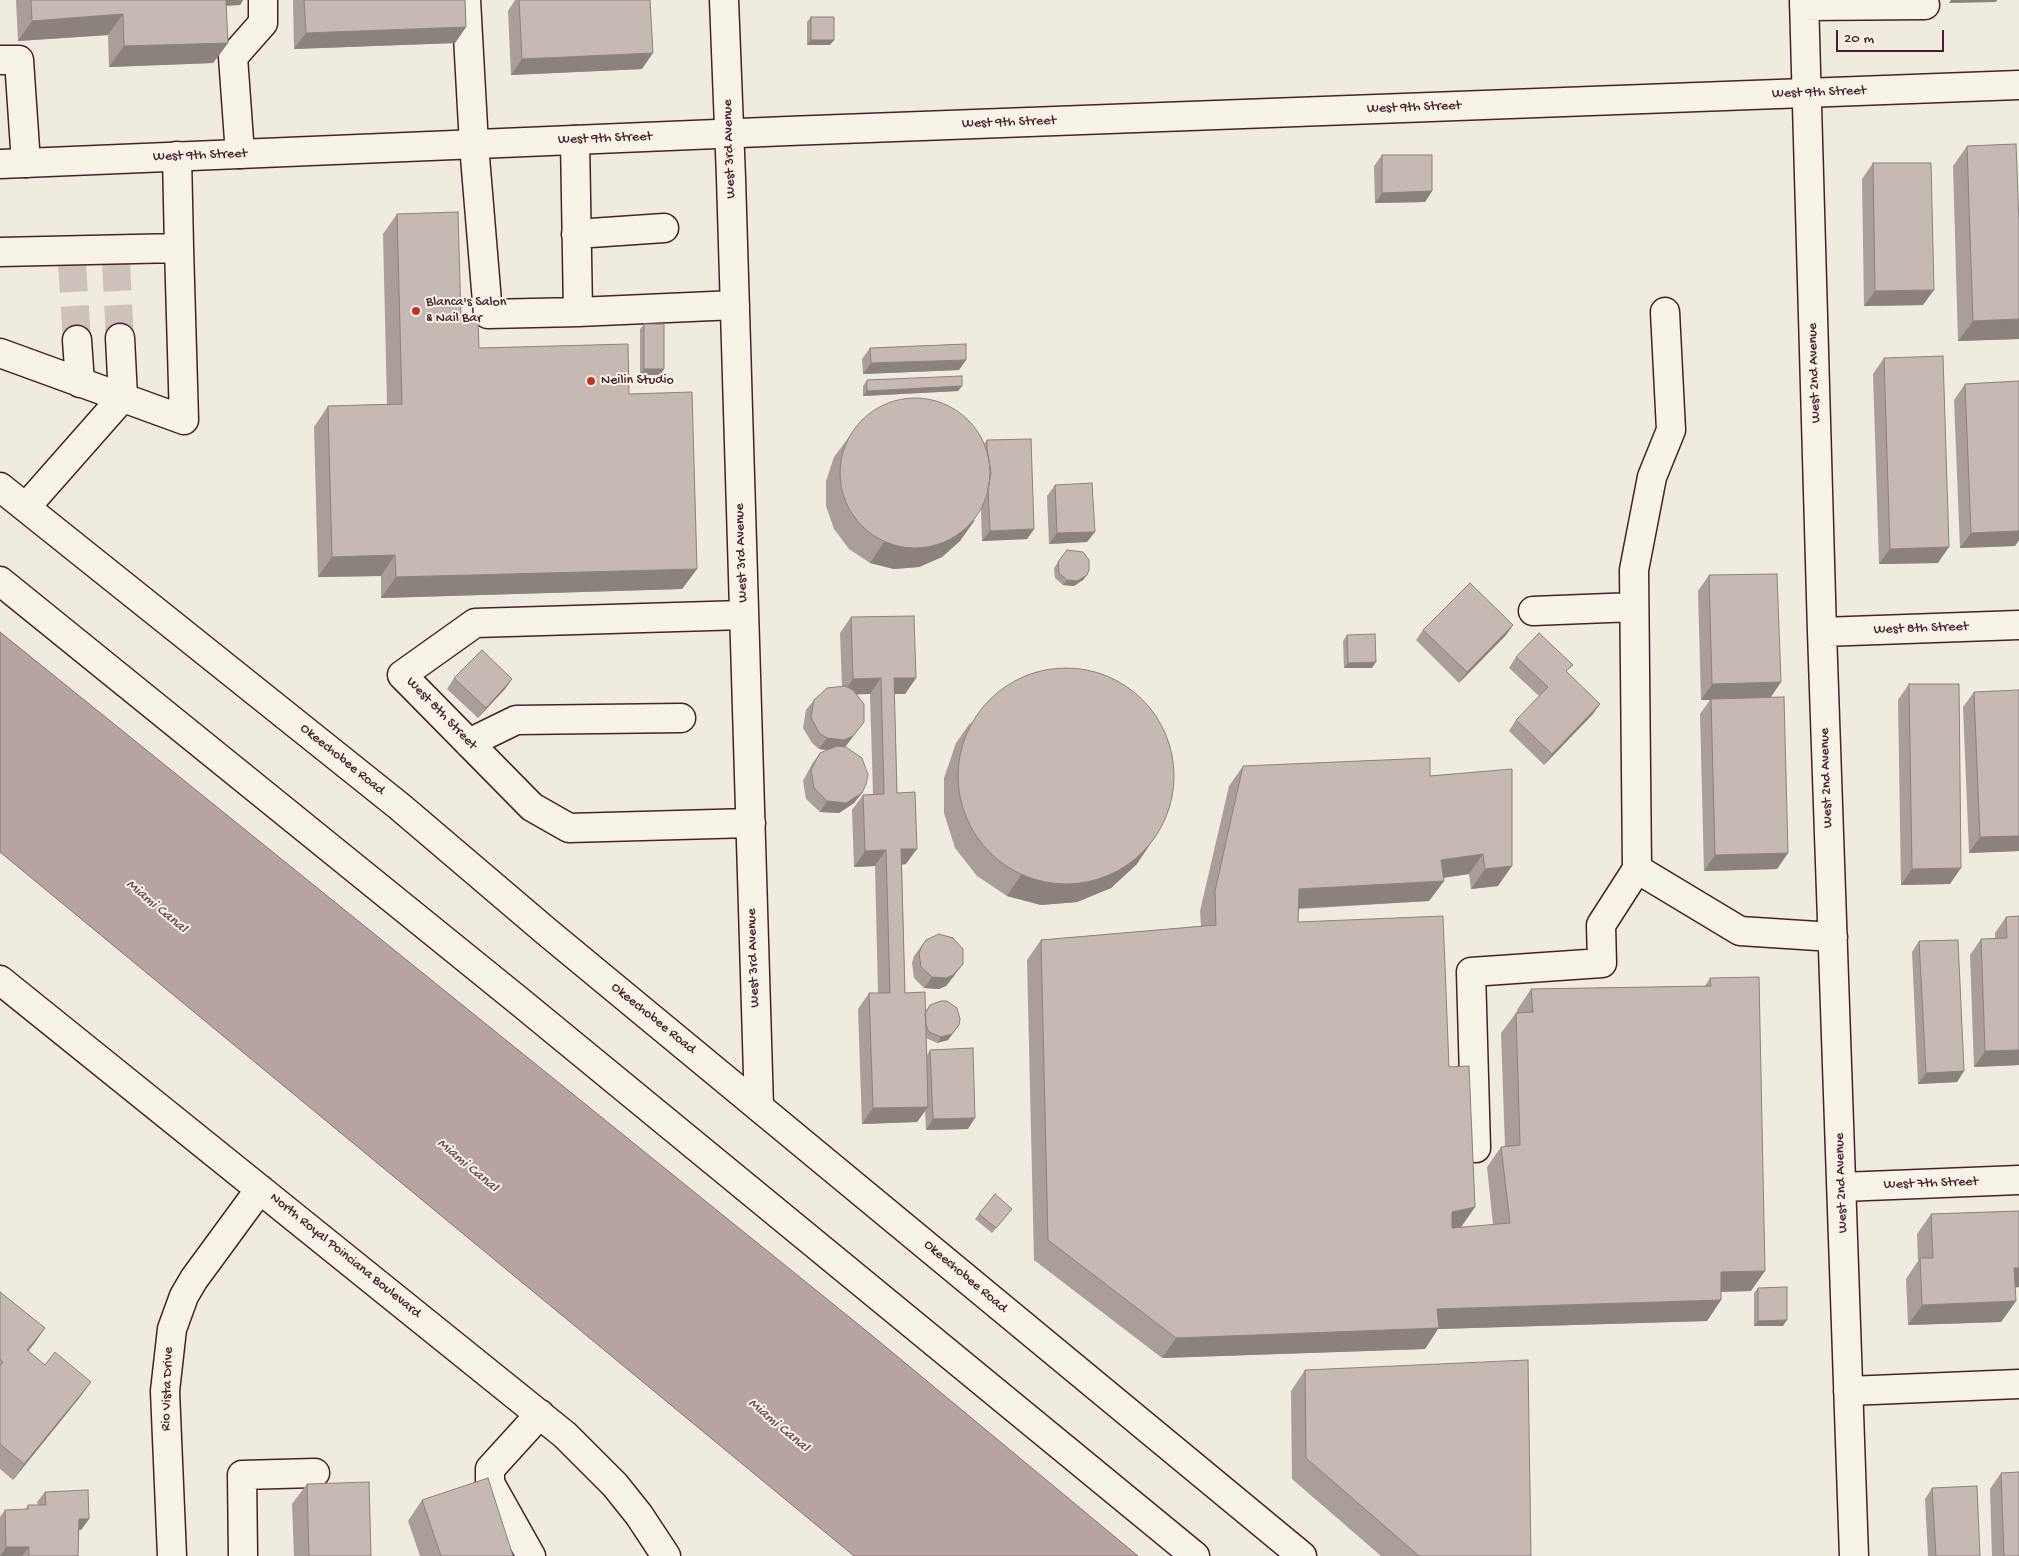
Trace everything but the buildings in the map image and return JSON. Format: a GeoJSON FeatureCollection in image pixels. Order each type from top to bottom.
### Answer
{"type":"FeatureCollection","features":[{"type":"Feature","properties":{"kind":"main road"},"geometry":{"type":"LineString","coordinates":[[240,154],[233,57],[263,23],[263,0]]}},
{"type":"Feature","properties":{"kind":"main road"},"geometry":{"type":"LineString","coordinates":[[466,0],[474,144],[488,314],[735,305]]}},
{"type":"Feature","properties":{"kind":"main road","name":"West 3rd Avenue"},"geometry":{"type":"LineString","coordinates":[[724,0],[730,133],[759,1107]]}},
{"type":"Feature","properties":{"kind":"main road"},"geometry":{"type":"LineString","coordinates":[[1804,3],[1925,5]]}},
{"type":"Feature","properties":{"kind":"main road","name":"West 2nd Avenue"},"geometry":{"type":"LineString","coordinates":[[1804,3],[1822,632],[1854,1556]]}},
{"type":"Feature","properties":{"kind":"main road"},"geometry":{"type":"LineString","coordinates":[[0,60],[19,60],[13,163]]}},
{"type":"Feature","properties":{"kind":"main road","name":"West 9th Street"},"geometry":{"type":"LineString","coordinates":[[13,163],[730,133],[2019,85]]}},
{"type":"Feature","properties":{"kind":"main road"},"geometry":{"type":"LineString","coordinates":[[575,140],[578,312]]}},
{"type":"Feature","properties":{"kind":"main road"},"geometry":{"type":"LineString","coordinates":[[0,353],[80,384],[123,396],[184,420],[177,156]]}},
{"type":"Feature","properties":{"kind":"main road"},"geometry":{"type":"LineString","coordinates":[[576,234],[664,228]]}},
{"type":"Feature","properties":{"kind":"main road"},"geometry":{"type":"LineString","coordinates":[[0,252],[72,257],[116,256],[179,248]]}},
{"type":"Feature","properties":{"kind":"main road"},"geometry":{"type":"LineString","coordinates":[[1476,1148],[1471,972],[1602,963],[1601,925],[1636,869],[1634,570],[1652,477],[1671,430],[1665,312]]}},
{"type":"Feature","properties":{"kind":"main road"},"geometry":{"type":"LineString","coordinates":[[26,507],[123,396],[120,338]]}},
{"type":"Feature","properties":{"kind":"main road"},"geometry":{"type":"LineString","coordinates":[[77,340],[80,384]]}},
{"type":"Feature","properties":{"kind":"main road","name":"Okeechobee Road"},"geometry":{"type":"LineString","coordinates":[[0,487],[399,806],[547,932],[1302,1556]]}},
{"type":"Feature","properties":{"kind":"main road"},"geometry":{"type":"LineString","coordinates":[[0,581],[558,1033],[1196,1556]]}},
{"type":"Feature","properties":{"kind":"main road"},"geometry":{"type":"LineString","coordinates":[[1533,611],[1634,607]]}},
{"type":"Feature","properties":{"kind":"main road","name":"West 8th Street"},"geometry":{"type":"LineString","coordinates":[[744,615],[475,623],[402,675],[532,807],[569,828],[751,824]]}},
{"type":"Feature","properties":{"kind":"main road","name":"West 8th Street"},"geometry":{"type":"LineString","coordinates":[[1822,632],[2019,626]]}},
{"type":"Feature","properties":{"kind":"main road"},"geometry":{"type":"LineString","coordinates":[[469,743],[516,720],[681,718]]}},
{"type":"Feature","properties":{"kind":"main road"},"geometry":{"type":"LineString","coordinates":[[1636,869],[1740,931],[1833,937]]}},
{"type":"Feature","properties":{"kind":"main road","name":"North Royal Poinciana Boulevard"},"geometry":{"type":"LineString","coordinates":[[0,980],[540,1414],[583,1452],[615,1484],[639,1515],[666,1556]]}},
{"type":"Feature","properties":{"kind":"main road","name":"West 7th Street"},"geometry":{"type":"LineString","coordinates":[[1842,1187],[2019,1180]]}},
{"type":"Feature","properties":{"kind":"main road","name":"Rio Vista Drive"},"geometry":{"type":"LineString","coordinates":[[172,1556],[165,1391],[172,1329],[184,1296],[194,1279],[260,1189]]}},
{"type":"Feature","properties":{"kind":"main road"},"geometry":{"type":"LineString","coordinates":[[1848,1391],[2019,1384]]}},
{"type":"Feature","properties":{"kind":"main road"},"geometry":{"type":"LineString","coordinates":[[532,1556],[490,1483],[490,1468],[540,1414]]}},
{"type":"Feature","properties":{"kind":"main road"},"geometry":{"type":"LineString","coordinates":[[244,1556],[242,1475],[315,1473]]}},
{"type":"Feature","properties":{"kind":"water","name":"Miami Canal"},"geometry":{"type":"Polygon","coordinates":[[[0,632],[869,1333],[1138,1556],[854,1556],[0,852],[0,632]]]}},
{"type":"Feature","properties":{"kind":"tunnel"},"geometry":{"type":"LineString","coordinates":[[116,263],[120,338]]}},
{"type":"Feature","properties":{"kind":"tunnel"},"geometry":{"type":"LineString","coordinates":[[72,264],[77,340]]}},
{"type":"Feature","properties":{"kind":"place","name":"Blanca's Salon & Nail Bar"},"geometry":{"type":"Point","coordinates":[416,311]}},
{"type":"Feature","properties":{"kind":"place","name":"Neilin Studio"},"geometry":{"type":"Point","coordinates":[591,381]}}]}
